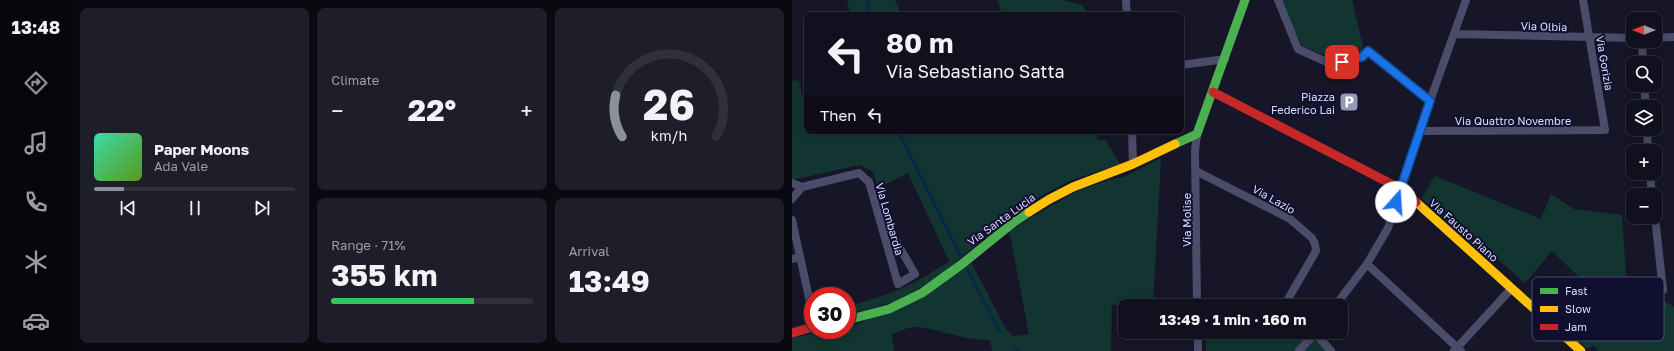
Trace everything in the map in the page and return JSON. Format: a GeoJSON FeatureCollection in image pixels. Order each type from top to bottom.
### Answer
{"type":"FeatureCollection","features":[{"type":"Feature","properties":{"kind":"street"},"geometry":{"type":"LineString","coordinates":[[1126,0],[1127,12]]}},
{"type":"Feature","properties":{"kind":"street"},"geometry":{"type":"LineString","coordinates":[[1197,134],[1245,0]]}},
{"type":"Feature","properties":{"kind":"street"},"geometry":{"type":"LineString","coordinates":[[1278,0],[1298,49],[1331,64],[1362,57],[1368,51],[1430,101]]}},
{"type":"Feature","properties":{"kind":"street"},"geometry":{"type":"LineString","coordinates":[[1340,299],[1367,264],[1388,228],[1430,101],[1466,0]]}},
{"type":"Feature","properties":{"kind":"street","name":"Via Gorizia"},"geometry":{"type":"LineString","coordinates":[[1583,0],[1605,130]]}},
{"type":"Feature","properties":{"kind":"street","name":"Via Olbia"},"geometry":{"type":"LineString","coordinates":[[1455,34],[1626,38]]}},
{"type":"Feature","properties":{"kind":"street"},"geometry":{"type":"LineString","coordinates":[[1662,38],[1674,37]]}},
{"type":"Feature","properties":{"kind":"street"},"geometry":{"type":"LineString","coordinates":[[1184,65],[1225,59]]}},
{"type":"Feature","properties":{"kind":"street","name":"Via Fausto Piano"},"geometry":{"type":"LineString","coordinates":[[1213,92],[1401,189],[1532,308]]}},
{"type":"Feature","properties":{"kind":"street","name":"Via Quattro Novembre"},"geometry":{"type":"LineString","coordinates":[[1421,131],[1605,130]]}},
{"type":"Feature","properties":{"kind":"street"},"geometry":{"type":"LineString","coordinates":[[1132,134],[1133,164]]}},
{"type":"Feature","properties":{"kind":"street","name":"Via Santa Lucia"},"geometry":{"type":"LineString","coordinates":[[856,318],[889,309],[922,293],[962,264],[1014,222],[1048,200],[1073,187],[1133,164],[1197,134]]}},
{"type":"Feature","properties":{"kind":"street","name":"Via Molise"},"geometry":{"type":"LineString","coordinates":[[1197,134],[1195,151],[1198,299]]}},
{"type":"Feature","properties":{"kind":"street","name":"Via Lazio"},"geometry":{"type":"LineString","coordinates":[[1196,171],[1290,219],[1312,238],[1316,251],[1288,299]]}},
{"type":"Feature","properties":{"kind":"street","name":"Via Lombardia"},"geometry":{"type":"LineString","coordinates":[[802,187],[859,173],[869,182],[876,207],[898,284],[915,274],[876,207]]}},
{"type":"Feature","properties":{"kind":"street"},"geometry":{"type":"LineString","coordinates":[[792,183],[802,187],[792,199]]}},
{"type":"Feature","properties":{"kind":"street"},"geometry":{"type":"LineString","coordinates":[[792,220],[796,258],[804,287]]}},
{"type":"Feature","properties":{"kind":"street"},"geometry":{"type":"LineString","coordinates":[[1656,224],[1662,277]]}},
{"type":"Feature","properties":{"kind":"street"},"geometry":{"type":"LineString","coordinates":[[1367,264],[1458,350],[1511,289]]}},
{"type":"Feature","properties":{"kind":"street"},"geometry":{"type":"LineString","coordinates":[[792,334],[804,330]]}},
{"type":"Feature","properties":{"kind":"street"},"geometry":{"type":"LineString","coordinates":[[1198,339],[1198,351]]}},
{"type":"Feature","properties":{"kind":"street"},"geometry":{"type":"LineString","coordinates":[[1299,351],[1309,339]]}},
{"type":"Feature","properties":{"kind":"street"},"geometry":{"type":"LineString","coordinates":[[1321,339],[1331,351]]}},
{"type":"Feature","properties":{"kind":"street","name":"Via Fausto Piano"},"geometry":{"type":"LineString","coordinates":[[1570,341],[1581,351]]}},
{"type":"Feature","properties":{"kind":"green space"},"geometry":{"type":"Polygon","coordinates":[[[847,0],[895,0],[900,12],[849,12],[847,0]]]}},
{"type":"Feature","properties":{"kind":"green space"},"geometry":{"type":"Polygon","coordinates":[[[997,0],[1063,0],[1082,5],[1088,12],[1002,12],[997,0]]]}},
{"type":"Feature","properties":{"kind":"green space"},"geometry":{"type":"Polygon","coordinates":[[[1281,0],[1352,0],[1363,46],[1362,51],[1334,59],[1303,46],[1293,29],[1281,0]]]}},
{"type":"Feature","properties":{"kind":"green space"},"geometry":{"type":"Polygon","coordinates":[[[799,80],[802,96],[804,96],[804,134],[1096,134],[1098,140],[1105,139],[1120,164],[1069,181],[1039,197],[996,228],[939,276],[896,301],[856,312],[856,304],[901,289],[938,269],[949,261],[908,173],[878,188],[873,172],[860,165],[792,180],[792,81],[799,80]]]}},
{"type":"Feature","properties":{"kind":"green space"},"geometry":{"type":"Polygon","coordinates":[[[1161,158],[1153,299],[1118,299],[1118,305],[1112,305],[1111,351],[992,351],[990,340],[972,339],[928,328],[912,327],[892,334],[894,351],[792,351],[792,338],[804,335],[804,339],[856,339],[856,324],[861,323],[971,262],[1006,329],[1013,336],[1029,334],[1009,230],[1078,191],[1109,180],[1126,176],[1161,158]]]}},
{"type":"Feature","properties":{"kind":"green space"},"geometry":{"type":"Polygon","coordinates":[[[1435,176],[1541,219],[1551,194],[1574,209],[1622,215],[1626,276],[1628,277],[1579,277],[1552,251],[1525,283],[1491,254],[1485,257],[1421,198],[1435,176]]]}},
{"type":"Feature","properties":{"kind":"green space"},"geometry":{"type":"Polygon","coordinates":[[[1664,301],[1674,307],[1674,351],[1598,351],[1594,345],[1587,349],[1578,341],[1664,341],[1664,301]]]}},
{"type":"Feature","properties":{"kind":"green space"},"geometry":{"type":"Polygon","coordinates":[[[1206,339],[1314,339],[1327,351],[1206,351],[1206,339]]]}},
{"type":"Feature","properties":{"kind":"waterway"},"geometry":{"type":"LineString","coordinates":[[867,0],[869,12]]}},
{"type":"Feature","properties":{"kind":"waterway"},"geometry":{"type":"LineString","coordinates":[[900,134],[960,255]]}},
{"type":"Feature","properties":{"kind":"waterway"},"geometry":{"type":"LineString","coordinates":[[967,269],[1000,332]]}},
{"type":"Feature","properties":{"kind":"waterway"},"geometry":{"type":"LineString","coordinates":[[1014,348],[1018,351]]}},
{"type":"Feature","properties":{"kind":"traffic: fast"},"geometry":{"type":"LineString","coordinates":[[1175,144],[1197,134],[1245,0]]}},
{"type":"Feature","properties":{"kind":"traffic: fast"},"geometry":{"type":"LineString","coordinates":[[856,318],[889,309],[922,293],[1029,212]]}},
{"type":"Feature","properties":{"kind":"traffic: slow"},"geometry":{"type":"LineString","coordinates":[[1029,212],[1073,187],[1133,164],[1175,144]]}},
{"type":"Feature","properties":{"kind":"traffic: slow"},"geometry":{"type":"LineString","coordinates":[[1416,202],[1532,307]]}},
{"type":"Feature","properties":{"kind":"traffic: slow"},"geometry":{"type":"LineString","coordinates":[[1570,341],[1581,351]]}},
{"type":"Feature","properties":{"kind":"traffic: jam"},"geometry":{"type":"LineString","coordinates":[[1213,92],[1401,189],[1416,202]]}},
{"type":"Feature","properties":{"kind":"traffic: jam"},"geometry":{"type":"LineString","coordinates":[[792,333],[804,330]]}},
{"type":"Feature","properties":{"kind":"place","name":"Piazza Federico Lai"},"geometry":{"type":"Point","coordinates":[1349,102]}},
{"type":"Feature","properties":{"kind":"route"},"geometry":{"type":"LineString","coordinates":[[1342,62],[1362,57],[1368,51],[1430,101],[1396,202]]}}]}
